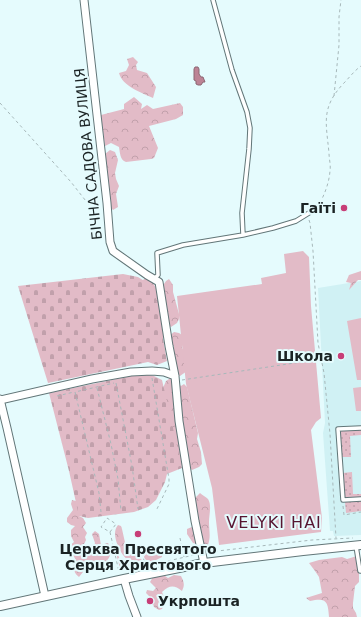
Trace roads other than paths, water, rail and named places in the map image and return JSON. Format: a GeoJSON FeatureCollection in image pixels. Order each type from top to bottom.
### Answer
{"type":"FeatureCollection","features":[{"type":"Feature","properties":{"kind":"street","name":"БІЧНА САДОВА ВУЛИЦЯ"},"geometry":{"type":"LineString","coordinates":[[84,0],[110,242],[113,251],[154,279]]}},
{"type":"Feature","properties":{"kind":"street"},"geometry":{"type":"LineString","coordinates":[[154,279],[159,282],[175,378],[179,421],[195,521],[204,563]]}},
{"type":"Feature","properties":{"kind":"street"},"geometry":{"type":"LineString","coordinates":[[46,596],[0,399],[131,372],[164,372],[175,378]]}},
{"type":"Feature","properties":{"kind":"street"},"geometry":{"type":"LineString","coordinates":[[0,606],[46,596],[121,575],[204,563],[358,545]]}},
{"type":"Feature","properties":{"kind":"street"},"geometry":{"type":"LineString","coordinates":[[121,575],[137,617]]}},
{"type":"Feature","properties":{"kind":"lane"},"geometry":{"type":"LineString","coordinates":[[213,0],[250,128],[242,213],[243,235]]}},
{"type":"Feature","properties":{"kind":"lane"},"geometry":{"type":"LineString","coordinates":[[154,279],[158,275],[157,252],[183,245],[243,235],[296,221],[317,208]]}},
{"type":"Feature","properties":{"kind":"lane"},"geometry":{"type":"LineString","coordinates":[[361,428],[338,429],[343,500],[361,499]]}},
{"type":"Feature","properties":{"kind":"lane"},"geometry":{"type":"LineString","coordinates":[[358,545],[357,552],[361,571]]}},
{"type":"Feature","properties":{"kind":"place","name":"Гаїті"},"geometry":{"type":"Point","coordinates":[344,208]}},
{"type":"Feature","properties":{"kind":"place","name":"Школа"},"geometry":{"type":"Point","coordinates":[341,356]}},
{"type":"Feature","properties":{"kind":"place","name":"Церква Пресвятого Серця Христового"},"geometry":{"type":"Point","coordinates":[138,534]}},
{"type":"Feature","properties":{"kind":"place","name":"Укрпошта"},"geometry":{"type":"Point","coordinates":[150,601]}},
{"type":"Feature","properties":{"kind":"district","name":"VELYKI HAI"},"geometry":{"type":"Point","coordinates":[274,522]}}]}
